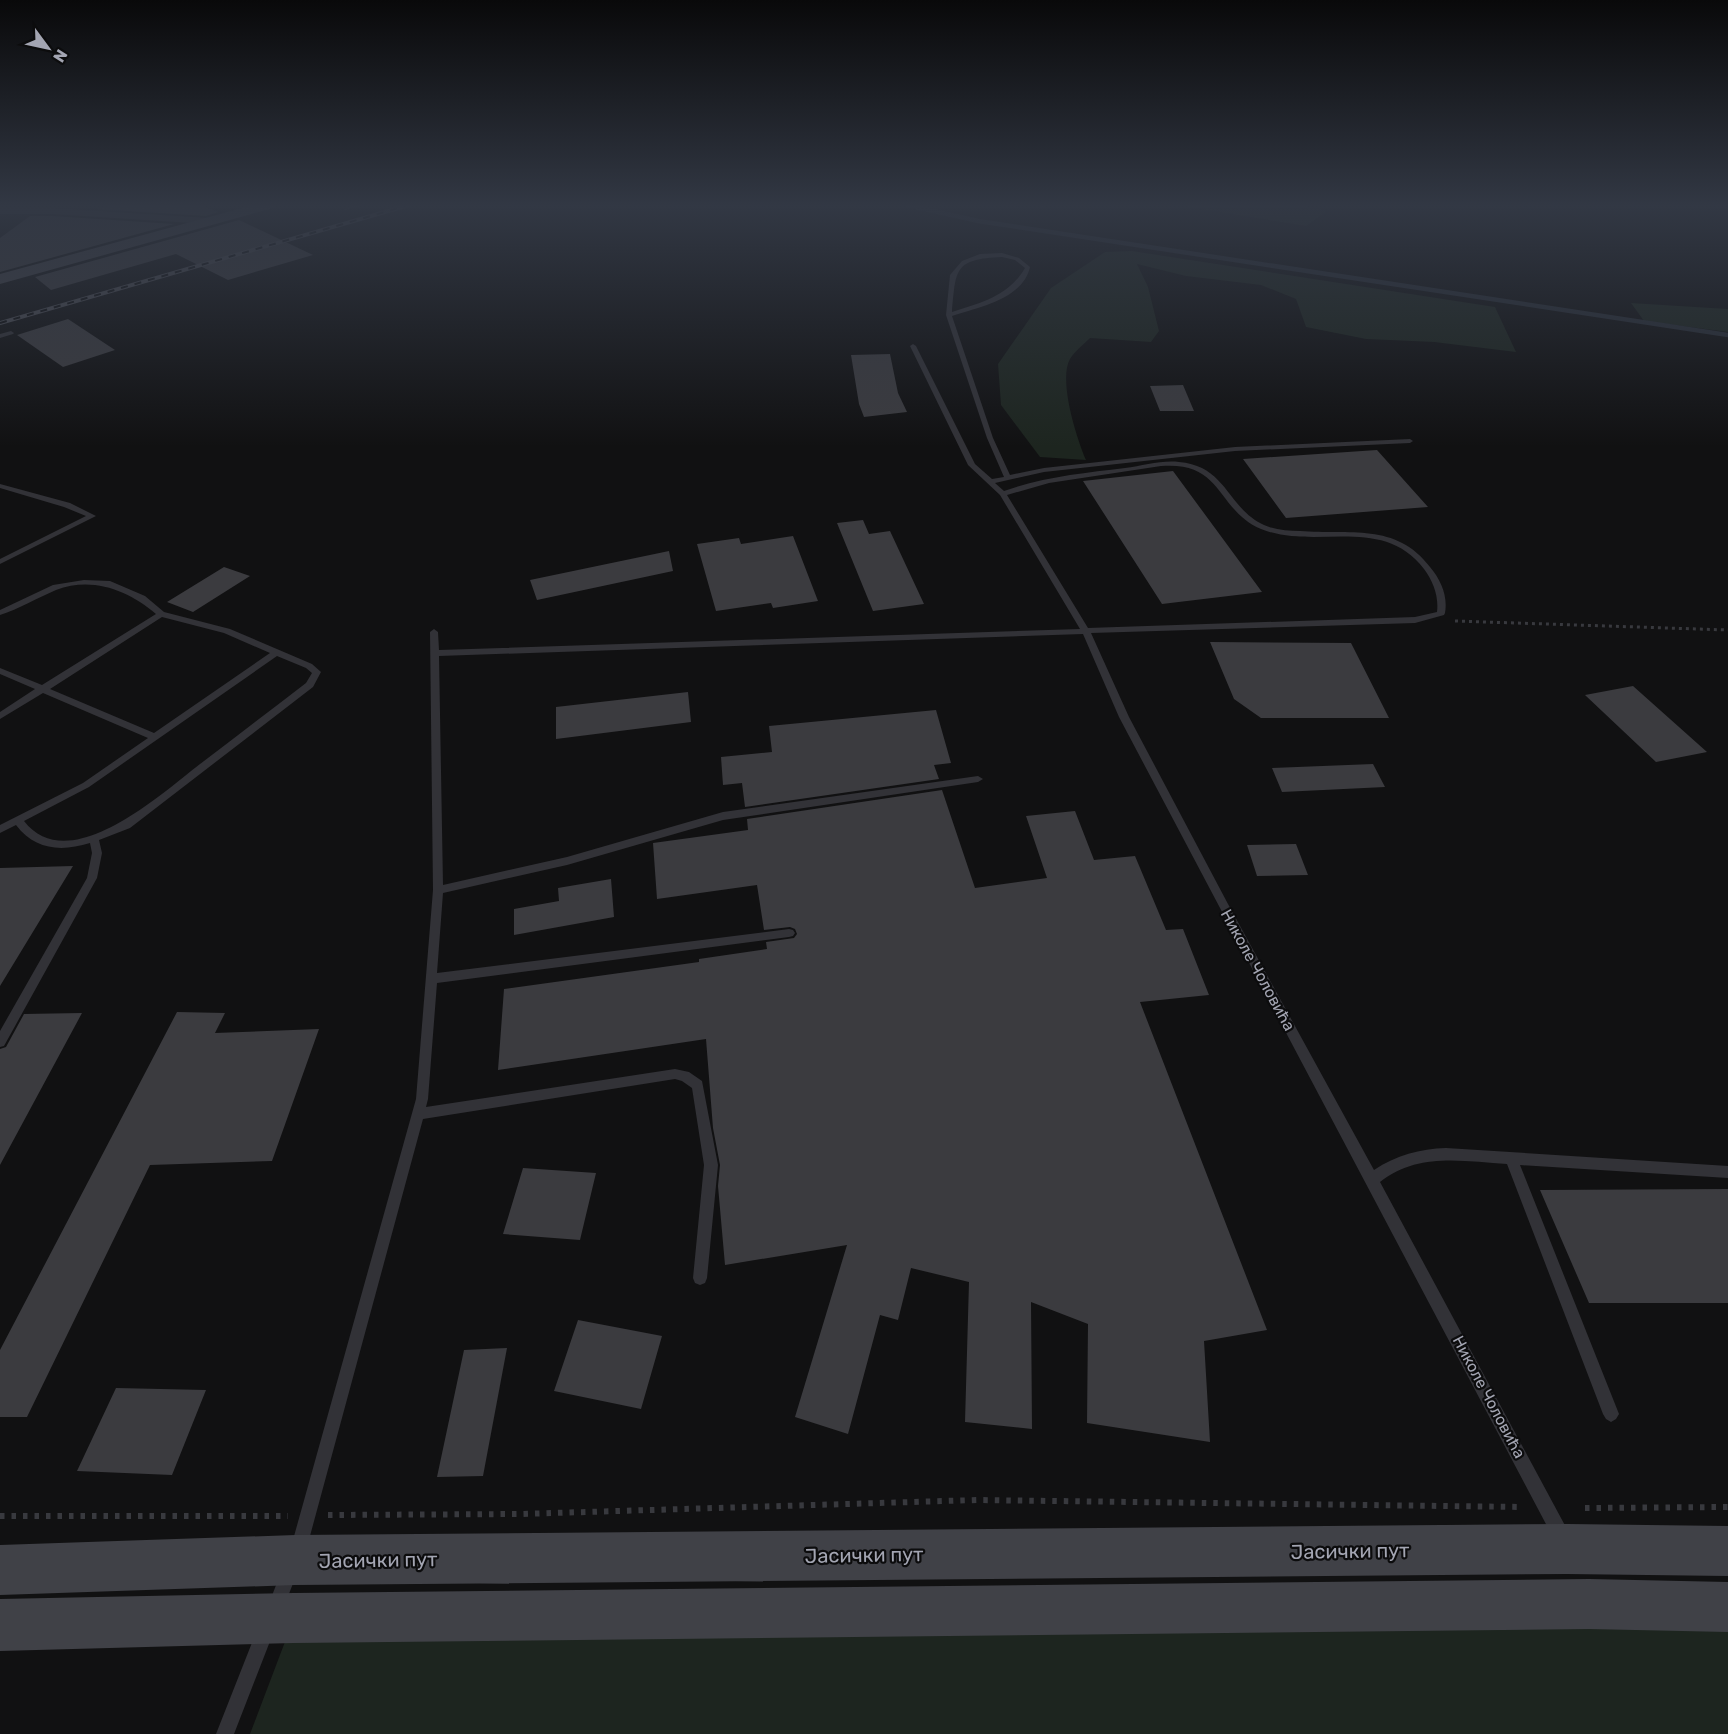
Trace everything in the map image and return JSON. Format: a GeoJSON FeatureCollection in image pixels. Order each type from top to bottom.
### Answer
{"type":"FeatureCollection","features":[{"type":"Feature","properties":{"kind":"main road","name":"Јасички пут"},"geometry":{"type":"LineString","coordinates":[[0,1625],[271,1618],[1572,1563],[1728,1551]]}},
{"type":"Feature","properties":{"kind":"main road","name":"Јасички пут"},"geometry":{"type":"LineString","coordinates":[[0,1570],[295,1560],[1572,1563],[1728,1607]]}},
{"type":"Feature","properties":{"kind":"lane"},"geometry":{"type":"LineString","coordinates":[[952,286],[949,315],[990,438],[1008,478]]}},
{"type":"Feature","properties":{"kind":"lane"},"geometry":{"type":"LineString","coordinates":[[949,315],[1007,294],[1017,286]]}},
{"type":"Feature","properties":{"kind":"lane"},"geometry":{"type":"LineString","coordinates":[[0,336],[11,333]]}},
{"type":"Feature","properties":{"kind":"lane","name":"Николе Чоловића"},"geometry":{"type":"LineString","coordinates":[[914,346],[972,465],[1003,494],[1087,633],[1135,738],[1372,1180],[1572,1563]]}},
{"type":"Feature","properties":{"kind":"lane"},"geometry":{"type":"LineString","coordinates":[[990,482],[1044,470],[1235,448],[1410,441]]}},
{"type":"Feature","properties":{"kind":"lane"},"geometry":{"type":"LineString","coordinates":[[435,653],[1087,633],[1415,620],[1441,613],[1436,581],[1422,560],[1404,545],[1373,534],[1298,535],[1264,528],[1244,519],[1212,476],[1193,466],[1172,464],[1060,478],[1003,494]]}},
{"type":"Feature","properties":{"kind":"lane"},"geometry":{"type":"LineString","coordinates":[[0,486],[67,505],[92,516],[0,562]]}},
{"type":"Feature","properties":{"kind":"lane"},"geometry":{"type":"LineString","coordinates":[[0,614],[56,587],[96,582],[129,591],[161,614],[218,627],[314,668],[317,672],[314,680],[126,825],[94,839],[72,844],[52,843],[30,836],[18,821]]}},
{"type":"Feature","properties":{"kind":"lane"},"geometry":{"type":"LineString","coordinates":[[0,716],[161,614]]}},
{"type":"Feature","properties":{"kind":"lane"},"geometry":{"type":"LineString","coordinates":[[225,1734],[295,1560],[310,1515],[422,1099],[438,890],[434,632]]}},
{"type":"Feature","properties":{"kind":"lane"},"geometry":{"type":"LineString","coordinates":[[0,829],[86,785],[277,652]]}},
{"type":"Feature","properties":{"kind":"lane"},"geometry":{"type":"LineString","coordinates":[[0,671],[155,737]]}},
{"type":"Feature","properties":{"kind":"lane"},"geometry":{"type":"LineString","coordinates":[[438,890],[567,861],[723,816],[978,779]]}},
{"type":"Feature","properties":{"kind":"lane"},"geometry":{"type":"LineString","coordinates":[[0,1042],[92,878],[97,853],[94,839]]}},
{"type":"Feature","properties":{"kind":"lane"},"geometry":{"type":"LineString","coordinates":[[431,979],[789,933]]}},
{"type":"Feature","properties":{"kind":"lane"},"geometry":{"type":"LineString","coordinates":[[418,1114],[675,1074],[692,1079],[698,1085],[711,1165],[700,1278]]}},
{"type":"Feature","properties":{"kind":"lane"},"geometry":{"type":"LineString","coordinates":[[1372,1180],[1398,1162],[1413,1156],[1446,1154],[1728,1172]]}},
{"type":"Feature","properties":{"kind":"lane"},"geometry":{"type":"LineString","coordinates":[[1511,1158],[1611,1414]]}},
{"type":"Feature","properties":{"kind":"path"},"geometry":{"type":"LineString","coordinates":[[1434,616],[1457,621],[1728,630]]}},
{"type":"Feature","properties":{"kind":"path"},"geometry":{"type":"LineString","coordinates":[[0,1516],[520,1514],[977,1500],[1572,1563],[1728,1507]]}},
{"type":"Feature","properties":{"kind":"shaded area"},"geometry":{"type":"Polygon","coordinates":[[[1054,286],[1147,286],[1159,331],[1151,342],[1090,338],[1070,359],[1066,381],[1067,395],[1086,460],[1040,457],[1001,405],[998,364],[1054,286]]]}},
{"type":"Feature","properties":{"kind":"shaded area"},"geometry":{"type":"Polygon","coordinates":[[[1263,286],[1358,286],[1495,307],[1516,352],[1434,342],[1366,339],[1306,327],[1296,299],[1263,286]]]}},
{"type":"Feature","properties":{"kind":"shaded area"},"geometry":{"type":"Polygon","coordinates":[[[1631,303],[1728,309],[1728,332],[1644,321],[1631,303]]]}},
{"type":"Feature","properties":{"kind":"shaded area"},"geometry":{"type":"Polygon","coordinates":[[[1728,1607],[1728,1734],[250,1734],[294,1618],[1728,1607]]]}},
{"type":"Feature","properties":{"kind":"building"},"geometry":{"type":"Polygon","coordinates":[[[46,286],[65,286],[51,290],[46,286]]]}},
{"type":"Feature","properties":{"kind":"building"},"geometry":{"type":"Polygon","coordinates":[[[68,319],[115,350],[63,367],[17,335],[68,319]]]}},
{"type":"Feature","properties":{"kind":"building"},"geometry":{"type":"Polygon","coordinates":[[[890,354],[898,393],[907,412],[864,417],[859,404],[851,355],[890,354]]]}},
{"type":"Feature","properties":{"kind":"building"},"geometry":{"type":"Polygon","coordinates":[[[1183,385],[1194,411],[1160,411],[1150,386],[1183,385]]]}},
{"type":"Feature","properties":{"kind":"building"},"geometry":{"type":"Polygon","coordinates":[[[1377,450],[1428,507],[1286,518],[1243,459],[1377,450]]]}},
{"type":"Feature","properties":{"kind":"building"},"geometry":{"type":"Polygon","coordinates":[[[1173,471],[1262,592],[1162,604],[1083,481],[1173,471]]]}},
{"type":"Feature","properties":{"kind":"building"},"geometry":{"type":"Polygon","coordinates":[[[863,520],[869,534],[890,531],[924,604],[873,611],[837,523],[863,520]]]}},
{"type":"Feature","properties":{"kind":"building"},"geometry":{"type":"Polygon","coordinates":[[[793,536],[818,601],[773,608],[771,603],[716,611],[697,544],[739,538],[741,544],[793,536]]]}},
{"type":"Feature","properties":{"kind":"building"},"geometry":{"type":"Polygon","coordinates":[[[669,551],[673,571],[537,600],[530,580],[669,551]]]}},
{"type":"Feature","properties":{"kind":"building"},"geometry":{"type":"Polygon","coordinates":[[[224,567],[250,576],[193,612],[167,602],[224,567]]]}},
{"type":"Feature","properties":{"kind":"building"},"geometry":{"type":"Polygon","coordinates":[[[1210,642],[1351,643],[1389,718],[1261,718],[1234,699],[1210,642]]]}},
{"type":"Feature","properties":{"kind":"building"},"geometry":{"type":"Polygon","coordinates":[[[1633,686],[1707,752],[1656,762],[1585,695],[1633,686]]]}},
{"type":"Feature","properties":{"kind":"building"},"geometry":{"type":"Polygon","coordinates":[[[688,692],[691,722],[556,739],[556,707],[688,692]]]}},
{"type":"Feature","properties":{"kind":"building"},"geometry":{"type":"Polygon","coordinates":[[[936,710],[951,763],[934,765],[939,779],[745,807],[742,783],[723,785],[721,757],[772,752],[769,726],[936,710]]]}},
{"type":"Feature","properties":{"kind":"building"},"geometry":{"type":"Polygon","coordinates":[[[1373,764],[1385,787],[1282,792],[1272,768],[1373,764]]]}},
{"type":"Feature","properties":{"kind":"building"},"geometry":{"type":"Polygon","coordinates":[[[942,790],[975,888],[1047,878],[1026,816],[1075,811],[1094,860],[1135,856],[1166,930],[1183,929],[1209,995],[1140,1002],[1267,1330],[1204,1341],[1210,1442],[1087,1423],[1088,1324],[1031,1302],[1032,1429],[965,1422],[969,1282],[911,1268],[898,1320],[880,1315],[848,1434],[795,1417],[847,1245],[725,1265],[718,1186],[720,1165],[713,1128],[706,1039],[498,1070],[504,989],[699,962],[699,959],[767,949],[766,942],[794,938],[797,934],[795,929],[790,927],[764,930],[757,885],[657,899],[653,843],[748,830],[747,819],[942,790]]]}},
{"type":"Feature","properties":{"kind":"building"},"geometry":{"type":"Polygon","coordinates":[[[1296,844],[1308,875],[1257,876],[1247,845],[1296,844]]]}},
{"type":"Feature","properties":{"kind":"building"},"geometry":{"type":"Polygon","coordinates":[[[73,866],[0,986],[0,868],[73,866]]]}},
{"type":"Feature","properties":{"kind":"building"},"geometry":{"type":"Polygon","coordinates":[[[611,879],[614,917],[514,935],[514,909],[559,901],[558,888],[611,879]]]}},
{"type":"Feature","properties":{"kind":"building"},"geometry":{"type":"Polygon","coordinates":[[[177,1012],[225,1013],[215,1033],[319,1029],[272,1161],[150,1165],[27,1417],[0,1417],[0,1350],[177,1012]]]}},
{"type":"Feature","properties":{"kind":"building"},"geometry":{"type":"Polygon","coordinates":[[[82,1013],[0,1165],[0,1049],[6,1047],[24,1014],[82,1013]]]}},
{"type":"Feature","properties":{"kind":"building"},"geometry":{"type":"Polygon","coordinates":[[[523,1168],[596,1173],[580,1240],[503,1234],[523,1168]]]}},
{"type":"Feature","properties":{"kind":"building"},"geometry":{"type":"Polygon","coordinates":[[[1728,1189],[1728,1303],[1589,1303],[1540,1190],[1728,1189]]]}},
{"type":"Feature","properties":{"kind":"building"},"geometry":{"type":"Polygon","coordinates":[[[578,1320],[662,1336],[641,1409],[554,1391],[578,1320]]]}},
{"type":"Feature","properties":{"kind":"building"},"geometry":{"type":"Polygon","coordinates":[[[507,1348],[483,1476],[437,1477],[464,1350],[507,1348]]]}},
{"type":"Feature","properties":{"kind":"building"},"geometry":{"type":"Polygon","coordinates":[[[116,1388],[206,1390],[172,1475],[77,1471],[116,1388]]]}},
{"type":"Feature","properties":{"kind":"waterway"},"geometry":{"type":"LineString","coordinates":[[1405,286],[1728,335]]}},
{"type":"Feature","properties":{"kind":"railway"},"geometry":{"type":"LineString","coordinates":[[0,323],[129,286]]}}]}
